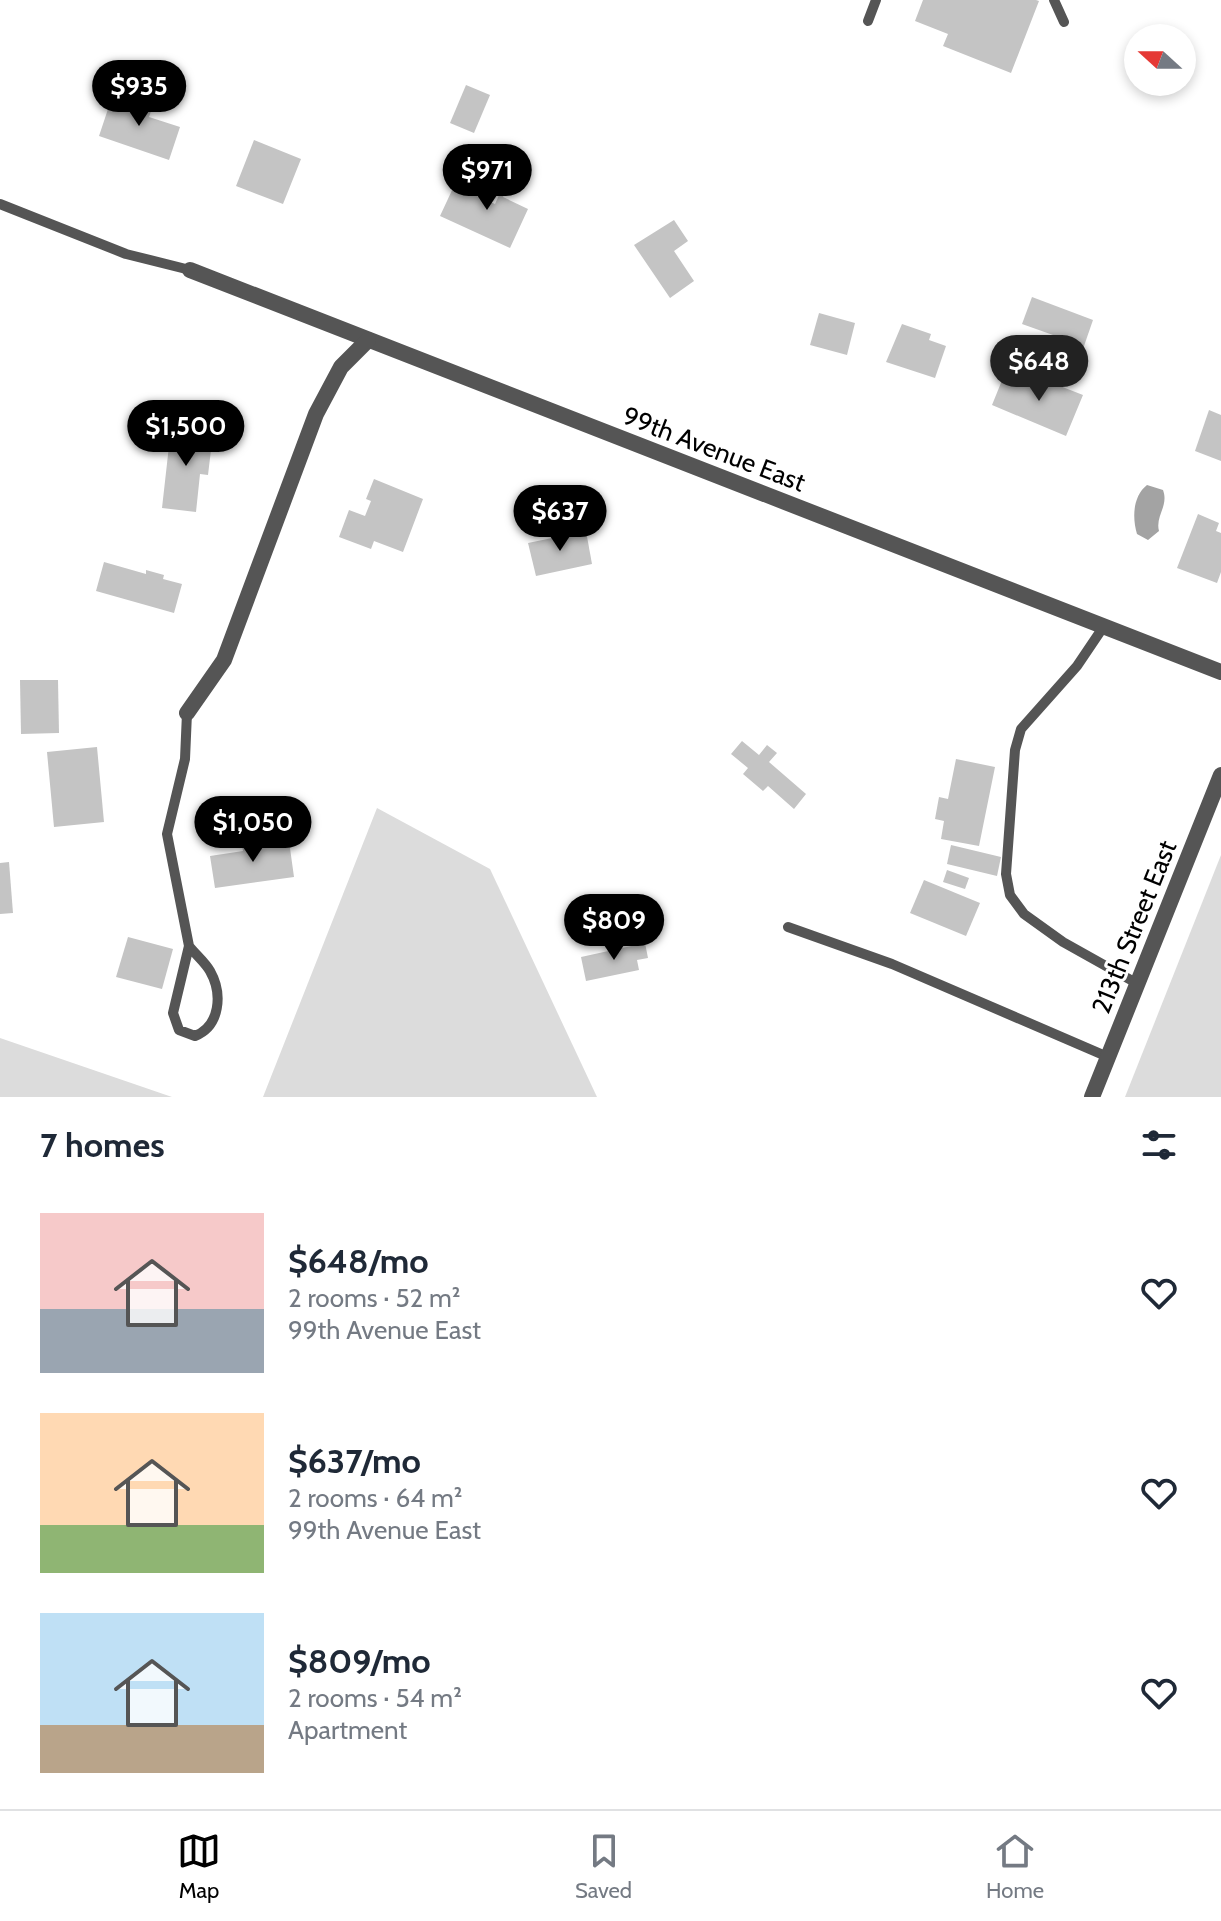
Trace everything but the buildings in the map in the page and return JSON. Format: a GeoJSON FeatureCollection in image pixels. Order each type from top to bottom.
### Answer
{"type":"FeatureCollection","features":[{"type":"Feature","properties":{"kind":"street","name":"99th Avenue East"},"geometry":{"type":"LineString","coordinates":[[190,270],[1221,672]]}},
{"type":"Feature","properties":{"kind":"street"},"geometry":{"type":"LineString","coordinates":[[187,713],[224,660],[316,414],[341,367],[368,340]]}},
{"type":"Feature","properties":{"kind":"street","name":"213th Street East"},"geometry":{"type":"LineString","coordinates":[[1092,1097],[1221,775]]}},
{"type":"Feature","properties":{"kind":"lane"},"geometry":{"type":"LineString","coordinates":[[868,21],[876,0]]}},
{"type":"Feature","properties":{"kind":"lane"},"geometry":{"type":"LineString","coordinates":[[1054,0],[1064,22]]}},
{"type":"Feature","properties":{"kind":"lane"},"geometry":{"type":"LineString","coordinates":[[0,204],[126,254],[190,270]]}},
{"type":"Feature","properties":{"kind":"lane"},"geometry":{"type":"LineString","coordinates":[[1104,626],[1077,666],[1021,729],[1015,750],[1006,874],[1010,895],[1024,914],[1063,942],[1138,984]]}},
{"type":"Feature","properties":{"kind":"lane"},"geometry":{"type":"LineString","coordinates":[[187,713],[185,759],[167,834],[172,875],[189,946],[210,971],[218,998],[215,1022],[205,1032],[195,1036],[179,1030],[173,1013],[189,946]]}},
{"type":"Feature","properties":{"kind":"lane"},"geometry":{"type":"LineString","coordinates":[[788,927],[892,964],[1108,1057]]}},
{"type":"Feature","properties":{"kind":"shaded area"},"geometry":{"type":"Polygon","coordinates":[[[1147,485],[1163,490],[1164,496],[1159,531],[1148,540],[1137,534],[1134,521],[1136,501],[1147,485]]]}},
{"type":"Feature","properties":{"kind":"shaded area"},"geometry":{"type":"Polygon","coordinates":[[[377,808],[490,869],[597,1097],[263,1097],[377,808]]]}},
{"type":"Feature","properties":{"kind":"shaded area"},"geometry":{"type":"Polygon","coordinates":[[[1221,855],[1221,1097],[1125,1097],[1221,855]]]}},
{"type":"Feature","properties":{"kind":"shaded area"},"geometry":{"type":"Polygon","coordinates":[[[0,1038],[172,1097],[0,1097],[0,1038]]]}}]}
